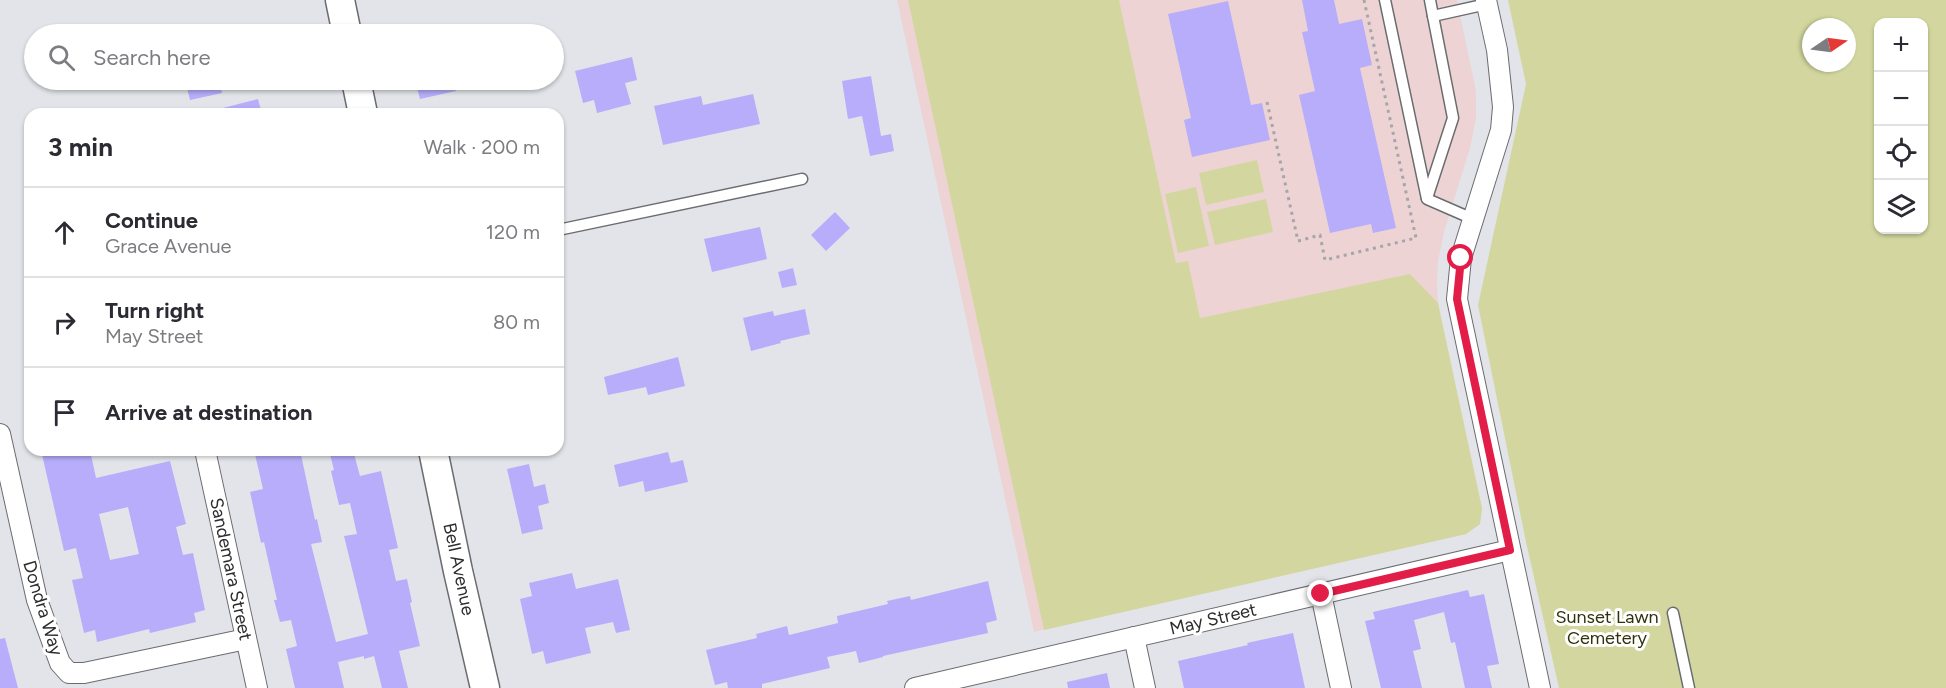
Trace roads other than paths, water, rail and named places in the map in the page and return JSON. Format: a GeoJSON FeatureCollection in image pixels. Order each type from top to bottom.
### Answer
{"type":"FeatureCollection","features":[{"type":"Feature","properties":{"kind":"main road"},"geometry":{"type":"LineString","coordinates":[[340,0],[345,24]]}},
{"type":"Feature","properties":{"kind":"main road"},"geometry":{"type":"LineString","coordinates":[[358,90],[362,108]]}},
{"type":"Feature","properties":{"kind":"main road","name":"Bell Avenue"},"geometry":{"type":"LineString","coordinates":[[434,456],[458,571],[486,688]]}},
{"type":"Feature","properties":{"kind":"street"},"geometry":{"type":"LineString","coordinates":[[1487,2],[1497,50],[1503,107],[1501,130],[1461,258],[1457,299],[1540,688]]}},
{"type":"Feature","properties":{"kind":"street","name":"Dondra Way"},"geometry":{"type":"LineString","coordinates":[[0,434],[37,600],[60,663],[69,673],[84,673],[246,639]]}},
{"type":"Feature","properties":{"kind":"street","name":"Sandemara Street"},"geometry":{"type":"LineString","coordinates":[[206,456],[257,688]]}},
{"type":"Feature","properties":{"kind":"street","name":"May Street"},"geometry":{"type":"LineString","coordinates":[[915,688],[1510,550]]}},
{"type":"Feature","properties":{"kind":"street"},"geometry":{"type":"LineString","coordinates":[[1321,594],[1341,688]]}},
{"type":"Feature","properties":{"kind":"street"},"geometry":{"type":"LineString","coordinates":[[1134,637],[1145,688]]}},
{"type":"Feature","properties":{"kind":"lane"},"geometry":{"type":"LineString","coordinates":[[1385,0],[1427,199]]}},
{"type":"Feature","properties":{"kind":"lane"},"geometry":{"type":"LineString","coordinates":[[1427,199],[1453,117],[1430,0]]}},
{"type":"Feature","properties":{"kind":"lane"},"geometry":{"type":"LineString","coordinates":[[1433,16],[1487,2]]}},
{"type":"Feature","properties":{"kind":"lane"},"geometry":{"type":"LineString","coordinates":[[564,229],[802,179]]}},
{"type":"Feature","properties":{"kind":"lane"},"geometry":{"type":"LineString","coordinates":[[1427,199],[1473,219]]}},
{"type":"Feature","properties":{"kind":"lane"},"geometry":{"type":"LineString","coordinates":[[1673,613],[1689,688]]}},
{"type":"Feature","properties":{"kind":"park label","name":"Sunset Lawn Cemetery"},"geometry":{"type":"Point","coordinates":[1607,627]}}]}
